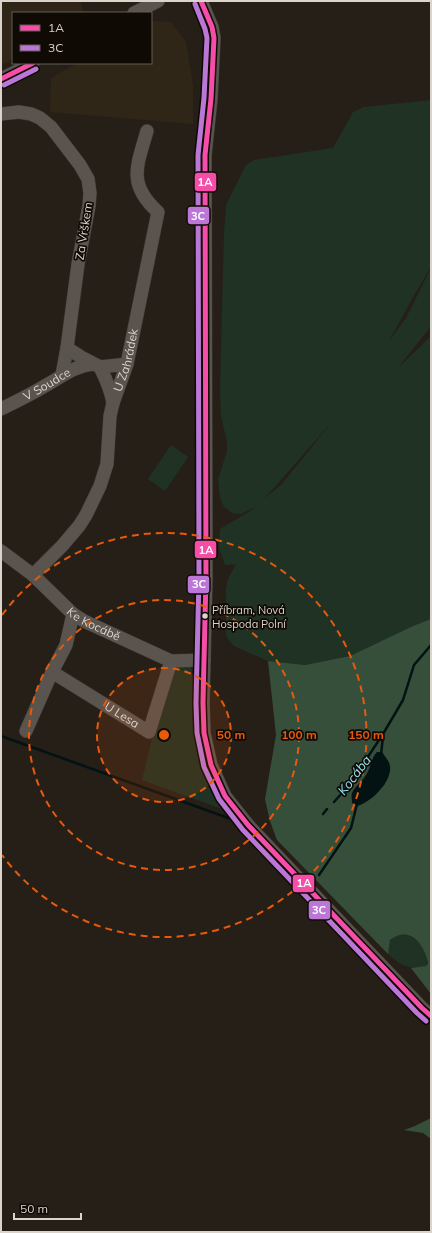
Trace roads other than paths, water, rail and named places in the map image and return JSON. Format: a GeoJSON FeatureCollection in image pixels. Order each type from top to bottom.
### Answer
{"type":"FeatureCollection","features":[{"type":"Feature","properties":{"kind":"street"},"geometry":{"type":"LineString","coordinates":[[201,1],[212,27],[214,38],[211,99],[205,155],[206,577],[203,703],[204,733],[211,765],[225,796],[248,825],[431,1016]]}},
{"type":"Feature","properties":{"kind":"street"},"geometry":{"type":"LineString","coordinates":[[136,12],[155,2]]}},
{"type":"Feature","properties":{"kind":"street"},"geometry":{"type":"LineString","coordinates":[[1,79],[31,64]]}},
{"type":"Feature","properties":{"kind":"street","name":"Za Vrškem"},"geometry":{"type":"LineString","coordinates":[[1,114],[19,112],[31,114],[40,118],[51,127],[80,165],[88,179],[90,193],[89,206],[78,264],[62,375]]}},
{"type":"Feature","properties":{"kind":"street","name":"U Zahrádek"},"geometry":{"type":"LineString","coordinates":[[33,575],[62,546],[86,515],[100,486],[107,464],[110,416],[127,364],[158,212],[148,203],[140,192],[137,182],[138,163],[147,131]]}},
{"type":"Feature","properties":{"kind":"street","name":"V Soudce"},"geometry":{"type":"LineString","coordinates":[[67,348],[97,366]]}},
{"type":"Feature","properties":{"kind":"street","name":"V Soudce"},"geometry":{"type":"LineString","coordinates":[[1,409],[43,388],[62,375],[79,367],[127,364]]}},
{"type":"Feature","properties":{"kind":"street"},"geometry":{"type":"LineString","coordinates":[[97,366],[109,386],[113,403]]}},
{"type":"Feature","properties":{"kind":"street","name":"Ke Kocábě"},"geometry":{"type":"LineString","coordinates":[[1,551],[33,575],[73,614],[84,621],[171,661],[204,660]]}},
{"type":"Feature","properties":{"kind":"street"},"geometry":{"type":"LineString","coordinates":[[26,731],[52,672],[66,645],[73,614]]}},
{"type":"Feature","properties":{"kind":"street","name":"U Lesa"},"geometry":{"type":"LineString","coordinates":[[52,672],[148,732],[171,661]]}},
{"type":"Feature","properties":{"kind":"waterway","name":"Kocába"},"geometry":{"type":"LineString","coordinates":[[334,802],[350,784],[383,734],[403,700],[414,665],[431,645]]}},
{"type":"Feature","properties":{"kind":"waterway"},"geometry":{"type":"LineString","coordinates":[[1,736],[231,819],[299,890]]}},
{"type":"Feature","properties":{"kind":"waterway"},"geometry":{"type":"LineString","coordinates":[[381,755],[383,736]]}},
{"type":"Feature","properties":{"kind":"waterway"},"geometry":{"type":"LineString","coordinates":[[319,875],[351,828],[357,804]]}},
{"type":"Feature","properties":{"kind":"waterway","name":"Kocába"},"geometry":{"type":"LineString","coordinates":[[323,814],[327,809]]}},
{"type":"Feature","properties":{"kind":"place","name":"Příbram, Nová Hospoda Polní"},"geometry":{"type":"Point","coordinates":[205,616]}}]}
